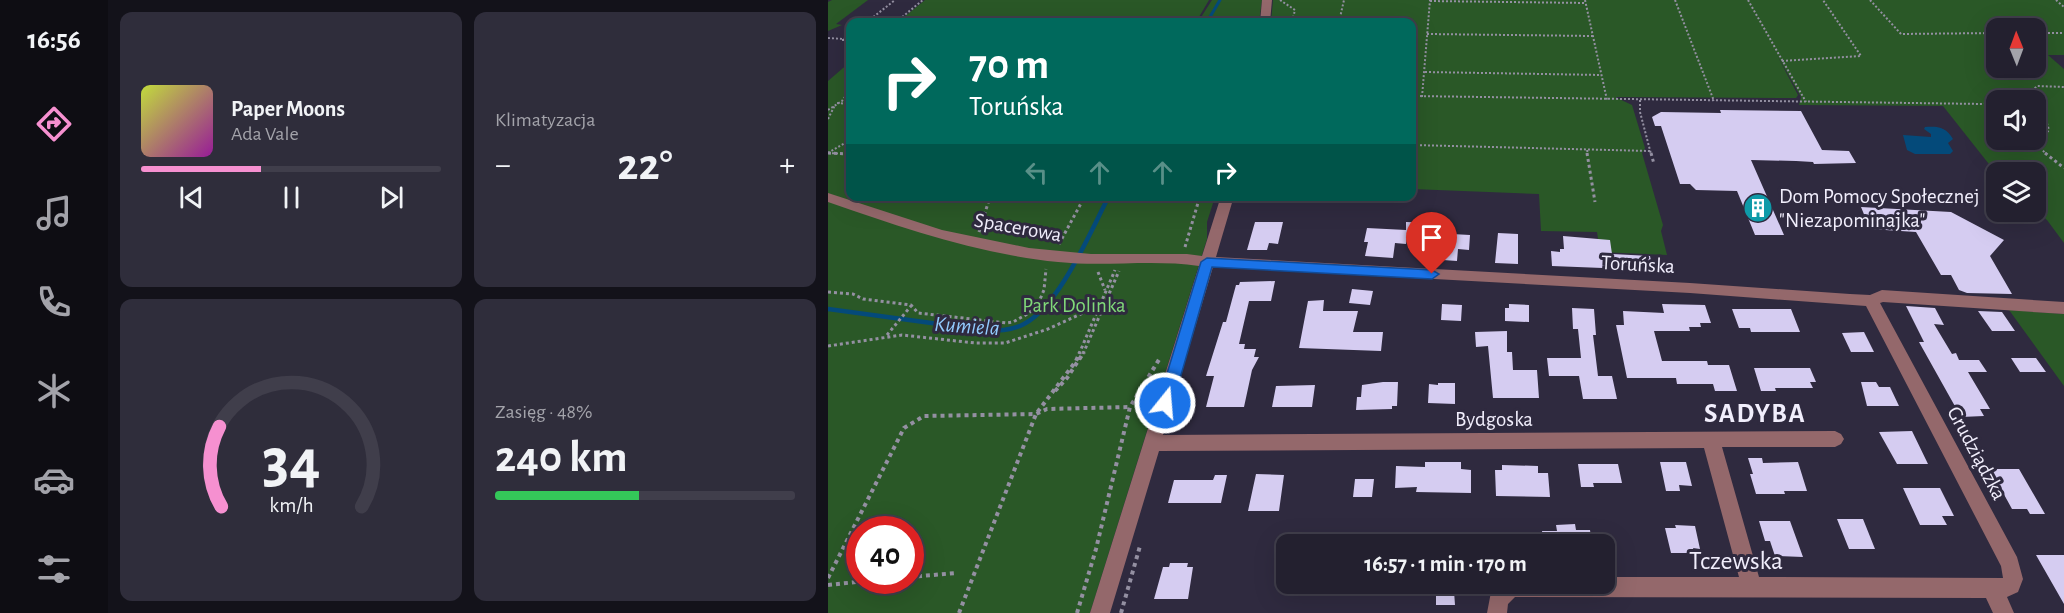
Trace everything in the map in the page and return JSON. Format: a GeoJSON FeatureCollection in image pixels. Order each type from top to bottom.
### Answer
{"type":"FeatureCollection","features":[{"type":"Feature","properties":{"kind":"street"},"geometry":{"type":"LineString","coordinates":[[1265,18],[1267,0]]}},
{"type":"Feature","properties":{"kind":"street","name":"Spacerowa"},"geometry":{"type":"LineString","coordinates":[[828,197],[910,226],[976,242],[1056,257],[1187,259],[1207,262]]}},
{"type":"Feature","properties":{"kind":"street"},"geometry":{"type":"LineString","coordinates":[[1100,613],[1226,201]]}},
{"type":"Feature","properties":{"kind":"street","name":"Toruńska"},"geometry":{"type":"LineString","coordinates":[[1207,262],[1690,288],[1870,301],[1882,296],[2064,308]]}},
{"type":"Feature","properties":{"kind":"street","name":"Grudziądzka"},"geometry":{"type":"LineString","coordinates":[[1870,301],[2010,564],[2013,579],[2011,585],[2005,588],[1992,588]]}},
{"type":"Feature","properties":{"kind":"street","name":"Bydgoska"},"geometry":{"type":"LineString","coordinates":[[1153,443],[1835,439]]}},
{"type":"Feature","properties":{"kind":"street"},"geometry":{"type":"LineString","coordinates":[[1711,440],[1751,586]]}},
{"type":"Feature","properties":{"kind":"street","name":"Tczewska"},"geometry":{"type":"LineString","coordinates":[[1497,613],[1498,599],[1511,587],[1992,588]]}},
{"type":"Feature","properties":{"kind":"street"},"geometry":{"type":"LineString","coordinates":[[1992,588],[2004,613]]}},
{"type":"Feature","properties":{"kind":"path"},"geometry":{"type":"LineString","coordinates":[[871,18],[894,0]]}},
{"type":"Feature","properties":{"kind":"path"},"geometry":{"type":"LineString","coordinates":[[901,18],[923,0]]}},
{"type":"Feature","properties":{"kind":"path"},"geometry":{"type":"LineString","coordinates":[[1285,0],[1283,3],[1295,10],[1293,18]]}},
{"type":"Feature","properties":{"kind":"path"},"geometry":{"type":"LineString","coordinates":[[1340,18],[1344,0]]}},
{"type":"Feature","properties":{"kind":"path"},"geometry":{"type":"LineString","coordinates":[[1422,97],[1430,0],[1586,1],[1607,100]]}},
{"type":"Feature","properties":{"kind":"path"},"geometry":{"type":"LineString","coordinates":[[1675,0],[1714,101]]}},
{"type":"Feature","properties":{"kind":"path"},"geometry":{"type":"LineString","coordinates":[[1748,0],[1806,102]]}},
{"type":"Feature","properties":{"kind":"path"},"geometry":{"type":"LineString","coordinates":[[1782,61],[1862,56],[1823,0]]}},
{"type":"Feature","properties":{"kind":"path"},"geometry":{"type":"LineString","coordinates":[[1870,0],[1901,34],[1986,33]]}},
{"type":"Feature","properties":{"kind":"path"},"geometry":{"type":"LineString","coordinates":[[2056,0],[2064,7]]}},
{"type":"Feature","properties":{"kind":"path"},"geometry":{"type":"LineString","coordinates":[[2046,33],[2064,33]]}},
{"type":"Feature","properties":{"kind":"path"},"geometry":{"type":"LineString","coordinates":[[1427,34],[1593,36]]}},
{"type":"Feature","properties":{"kind":"path"},"geometry":{"type":"LineString","coordinates":[[828,38],[846,38]]}},
{"type":"Feature","properties":{"kind":"path"},"geometry":{"type":"LineString","coordinates":[[828,38],[845,40]]}},
{"type":"Feature","properties":{"kind":"path"},"geometry":{"type":"LineString","coordinates":[[1425,72],[1601,75]]}},
{"type":"Feature","properties":{"kind":"path"},"geometry":{"type":"LineString","coordinates":[[2033,90],[2037,86],[2064,87]]}},
{"type":"Feature","properties":{"kind":"path"},"geometry":{"type":"LineString","coordinates":[[828,110],[846,96]]}},
{"type":"Feature","properties":{"kind":"path"},"geometry":{"type":"LineString","coordinates":[[1416,96],[1986,103]]}},
{"type":"Feature","properties":{"kind":"path"},"geometry":{"type":"LineString","coordinates":[[1640,100],[1640,112],[1654,164]]}},
{"type":"Feature","properties":{"kind":"path"},"geometry":{"type":"LineString","coordinates":[[836,103],[846,104]]}},
{"type":"Feature","properties":{"kind":"path"},"geometry":{"type":"LineString","coordinates":[[828,119],[836,103]]}},
{"type":"Feature","properties":{"kind":"path"},"geometry":{"type":"LineString","coordinates":[[828,153],[846,142]]}},
{"type":"Feature","properties":{"kind":"path"},"geometry":{"type":"LineString","coordinates":[[1416,145],[1650,151]]}},
{"type":"Feature","properties":{"kind":"path"},"geometry":{"type":"LineString","coordinates":[[1587,150],[1594,202]]}},
{"type":"Feature","properties":{"kind":"path"},"geometry":{"type":"LineString","coordinates":[[2042,150],[2064,168]]}},
{"type":"Feature","properties":{"kind":"path"},"geometry":{"type":"LineString","coordinates":[[828,153],[846,154]]}},
{"type":"Feature","properties":{"kind":"path"},"geometry":{"type":"LineString","coordinates":[[976,242],[986,201]]}},
{"type":"Feature","properties":{"kind":"path"},"geometry":{"type":"LineString","coordinates":[[828,292],[853,294],[863,299],[911,305],[918,313],[987,323],[1013,322],[1032,310],[1042,297],[1044,274],[1056,257],[1083,201]]}},
{"type":"Feature","properties":{"kind":"path"},"geometry":{"type":"LineString","coordinates":[[1187,259],[1185,248],[1199,201]]}},
{"type":"Feature","properties":{"kind":"path"},"geometry":{"type":"LineString","coordinates":[[1090,258],[1105,290]]}},
{"type":"Feature","properties":{"kind":"path"},"geometry":{"type":"LineString","coordinates":[[959,613],[1036,414],[1048,398],[1068,379],[1082,359],[1105,290],[1123,259]]}},
{"type":"Feature","properties":{"kind":"path"},"geometry":{"type":"LineString","coordinates":[[828,346],[886,337],[918,335],[975,343],[1005,343],[1048,329],[1101,304],[1123,259]]}},
{"type":"Feature","properties":{"kind":"path"},"geometry":{"type":"LineString","coordinates":[[886,337],[911,305]]}},
{"type":"Feature","properties":{"kind":"path"},"geometry":{"type":"LineString","coordinates":[[1077,613],[1096,549],[1130,407],[1161,357]]}},
{"type":"Feature","properties":{"kind":"path"},"geometry":{"type":"LineString","coordinates":[[828,578],[904,428],[924,416],[1036,414],[1047,409],[1130,407]]}},
{"type":"Feature","properties":{"kind":"path"},"geometry":{"type":"LineString","coordinates":[[924,576],[956,573]]}},
{"type":"Feature","properties":{"kind":"path"},"geometry":{"type":"LineString","coordinates":[[828,585],[846,583]]}},
{"type":"Feature","properties":{"kind":"green space"},"geometry":{"type":"Polygon","coordinates":[[[868,0],[836,24],[842,25],[828,31],[828,2],[868,0]]]}},
{"type":"Feature","properties":{"kind":"green space"},"geometry":{"type":"Polygon","coordinates":[[[925,0],[1209,0],[1198,18],[903,18],[925,0]]]}},
{"type":"Feature","properties":{"kind":"green space"},"geometry":{"type":"Polygon","coordinates":[[[1212,0],[1262,0],[1260,18],[1201,18],[1212,0]]]}},
{"type":"Feature","properties":{"kind":"green space"},"geometry":{"type":"Polygon","coordinates":[[[1273,0],[2064,0],[2064,55],[2048,55],[2064,69],[2064,243],[2046,219],[2046,162],[1987,162],[1943,106],[1799,105],[1801,97],[1777,55],[1798,95],[1796,98],[1615,97],[1632,105],[1645,148],[1642,153],[1663,225],[1661,231],[1667,255],[1600,252],[1597,232],[1541,231],[1539,194],[1416,189],[1416,18],[1271,18],[1273,0]]]}},
{"type":"Feature","properties":{"kind":"green space","name":"Park Dolinka"},"geometry":{"type":"Polygon","coordinates":[[[846,65],[846,201],[1214,201],[1207,222],[1207,239],[1090,613],[828,613],[828,81],[846,65]]]}},
{"type":"Feature","properties":{"kind":"green space"},"geometry":{"type":"Polygon","coordinates":[[[2009,310],[2064,314],[2064,386],[2009,310]]]}},
{"type":"Feature","properties":{"kind":"water"},"geometry":{"type":"Polygon","coordinates":[[[1925,127],[1938,127],[1948,132],[1953,139],[1948,143],[1953,151],[1950,154],[1915,154],[1907,150],[1903,135],[1931,137],[1931,134],[1924,129],[1925,127]]]}},
{"type":"Feature","properties":{"kind":"building"},"geometry":{"type":"Polygon","coordinates":[[[1720,110],[1801,111],[1822,150],[1849,151],[1856,163],[1814,164],[1813,162],[1751,160],[1784,235],[1755,235],[1737,191],[1696,190],[1690,184],[1680,184],[1661,126],[1655,126],[1652,117],[1661,112],[1721,113],[1720,110]]]}},
{"type":"Feature","properties":{"kind":"building"},"geometry":{"type":"Polygon","coordinates":[[[1861,207],[1951,212],[2004,240],[1990,256],[2012,294],[1967,293],[1959,290],[1951,275],[1941,275],[1916,232],[1870,229],[1861,207]]]}},
{"type":"Feature","properties":{"kind":"building"},"geometry":{"type":"Polygon","coordinates":[[[1255,222],[1283,222],[1278,244],[1269,243],[1267,250],[1247,250],[1255,222]]]}},
{"type":"Feature","properties":{"kind":"building"},"geometry":{"type":"Polygon","coordinates":[[[1406,222],[1434,223],[1434,233],[1470,235],[1469,250],[1458,249],[1457,261],[1429,259],[1432,235],[1407,235],[1406,244],[1395,243],[1393,258],[1365,256],[1368,242],[1364,242],[1367,228],[1406,230],[1406,222]]]}},
{"type":"Feature","properties":{"kind":"building"},"geometry":{"type":"Polygon","coordinates":[[[1498,233],[1518,234],[1518,264],[1495,263],[1498,233]]]}},
{"type":"Feature","properties":{"kind":"building"},"geometry":{"type":"Polygon","coordinates":[[[1563,236],[1610,240],[1612,254],[1650,256],[1653,270],[1552,266],[1551,251],[1560,252],[1560,249],[1564,249],[1563,236]]]}},
{"type":"Feature","properties":{"kind":"building"},"geometry":{"type":"Polygon","coordinates":[[[1275,281],[1271,301],[1249,301],[1239,344],[1245,344],[1244,349],[1256,349],[1254,357],[1259,357],[1252,370],[1244,407],[1206,407],[1214,376],[1206,376],[1223,322],[1226,322],[1236,285],[1240,282],[1275,281]]]}},
{"type":"Feature","properties":{"kind":"building"},"geometry":{"type":"Polygon","coordinates":[[[1352,289],[1373,291],[1370,305],[1349,303],[1352,289]]]}},
{"type":"Feature","properties":{"kind":"building"},"geometry":{"type":"Polygon","coordinates":[[[1324,300],[1323,311],[1358,311],[1353,332],[1383,332],[1381,351],[1299,348],[1308,301],[1324,300]]]}},
{"type":"Feature","properties":{"kind":"building"},"geometry":{"type":"Polygon","coordinates":[[[1442,304],[1462,305],[1461,321],[1441,320],[1442,304]]]}},
{"type":"Feature","properties":{"kind":"building"},"geometry":{"type":"Polygon","coordinates":[[[1509,304],[1529,305],[1529,322],[1505,321],[1505,308],[1509,308],[1509,304]]]}},
{"type":"Feature","properties":{"kind":"building"},"geometry":{"type":"Polygon","coordinates":[[[1662,304],[1705,305],[1711,323],[1700,323],[1701,327],[1689,327],[1690,331],[1654,331],[1662,361],[1707,361],[1708,365],[1729,365],[1737,391],[1715,391],[1713,384],[1677,384],[1676,378],[1627,378],[1616,325],[1624,325],[1623,311],[1664,313],[1662,304]]]}},
{"type":"Feature","properties":{"kind":"building"},"geometry":{"type":"Polygon","coordinates":[[[1906,306],[1935,308],[1944,325],[1934,324],[1952,354],[1956,353],[1959,360],[1979,360],[1987,372],[1968,372],[1990,409],[1980,409],[1984,416],[1961,417],[1919,342],[1924,342],[1906,306]]]}},
{"type":"Feature","properties":{"kind":"building"},"geometry":{"type":"Polygon","coordinates":[[[1572,308],[1594,309],[1596,335],[1593,335],[1598,376],[1612,376],[1617,399],[1583,399],[1579,376],[1549,376],[1547,358],[1581,358],[1578,329],[1573,329],[1572,308]]]}},
{"type":"Feature","properties":{"kind":"building"},"geometry":{"type":"Polygon","coordinates":[[[1732,309],[1791,309],[1800,332],[1751,332],[1750,328],[1739,328],[1732,309]]]}},
{"type":"Feature","properties":{"kind":"building"},"geometry":{"type":"Polygon","coordinates":[[[1978,311],[2002,312],[2015,331],[1992,331],[1978,311]]]}},
{"type":"Feature","properties":{"kind":"building"},"geometry":{"type":"Polygon","coordinates":[[[1507,331],[1507,352],[1512,352],[1513,370],[1537,370],[1539,398],[1493,398],[1488,346],[1476,347],[1475,332],[1507,331]]]}},
{"type":"Feature","properties":{"kind":"building"},"geometry":{"type":"Polygon","coordinates":[[[1864,332],[1874,352],[1851,352],[1842,333],[1864,332]]]}},
{"type":"Feature","properties":{"kind":"building"},"geometry":{"type":"Polygon","coordinates":[[[2011,358],[2036,358],[2046,372],[2020,372],[2011,358]]]}},
{"type":"Feature","properties":{"kind":"building"},"geometry":{"type":"Polygon","coordinates":[[[1754,368],[1810,368],[1816,382],[1810,382],[1813,388],[1775,388],[1776,391],[1761,391],[1754,368]]]}},
{"type":"Feature","properties":{"kind":"building"},"geometry":{"type":"Polygon","coordinates":[[[1398,382],[1397,406],[1392,406],[1392,409],[1356,410],[1357,397],[1361,397],[1362,385],[1398,382]]]}},
{"type":"Feature","properties":{"kind":"building"},"geometry":{"type":"Polygon","coordinates":[[[1861,382],[1876,382],[1879,387],[1890,387],[1899,406],[1867,406],[1861,382]]]}},
{"type":"Feature","properties":{"kind":"building"},"geometry":{"type":"Polygon","coordinates":[[[1438,383],[1455,383],[1455,404],[1428,403],[1429,384],[1438,385],[1438,383]]]}},
{"type":"Feature","properties":{"kind":"building"},"geometry":{"type":"Polygon","coordinates":[[[1315,385],[1312,407],[1272,407],[1276,386],[1315,385]]]}},
{"type":"Feature","properties":{"kind":"building"},"geometry":{"type":"Polygon","coordinates":[[[1912,431],[1928,464],[1897,464],[1879,432],[1912,431]]]}},
{"type":"Feature","properties":{"kind":"building"},"geometry":{"type":"Polygon","coordinates":[[[1748,458],[1762,458],[1763,463],[1798,462],[1807,491],[1756,494],[1748,458]]]}},
{"type":"Feature","properties":{"kind":"building"},"geometry":{"type":"Polygon","coordinates":[[[1425,462],[1461,462],[1461,469],[1471,470],[1471,493],[1416,492],[1417,487],[1395,488],[1396,466],[1425,467],[1425,462]]]}},
{"type":"Feature","properties":{"kind":"building"},"geometry":{"type":"Polygon","coordinates":[[[1660,462],[1686,462],[1692,486],[1679,485],[1680,491],[1666,491],[1660,462]]]}},
{"type":"Feature","properties":{"kind":"building"},"geometry":{"type":"Polygon","coordinates":[[[1578,464],[1618,464],[1622,483],[1593,483],[1594,487],[1581,487],[1578,464]]]}},
{"type":"Feature","properties":{"kind":"building"},"geometry":{"type":"Polygon","coordinates":[[[1502,465],[1538,466],[1538,473],[1548,473],[1550,497],[1496,496],[1495,470],[1502,470],[1502,465]]]}},
{"type":"Feature","properties":{"kind":"building"},"geometry":{"type":"Polygon","coordinates":[[[1990,469],[2019,469],[2045,514],[2030,514],[2027,509],[2012,509],[1990,469]]]}},
{"type":"Feature","properties":{"kind":"building"},"geometry":{"type":"Polygon","coordinates":[[[1256,474],[1284,475],[1279,511],[1248,511],[1256,474]]]}},
{"type":"Feature","properties":{"kind":"building"},"geometry":{"type":"Polygon","coordinates":[[[1215,475],[1227,475],[1221,503],[1168,503],[1174,480],[1213,480],[1215,475]]]}},
{"type":"Feature","properties":{"kind":"building"},"geometry":{"type":"Polygon","coordinates":[[[1355,479],[1374,479],[1372,497],[1353,497],[1355,479]]]}},
{"type":"Feature","properties":{"kind":"building"},"geometry":{"type":"Polygon","coordinates":[[[1903,488],[1940,488],[1954,516],[1942,516],[1947,525],[1920,525],[1903,488]]]}},
{"type":"Feature","properties":{"kind":"building"},"geometry":{"type":"Polygon","coordinates":[[[1837,519],[1863,519],[1875,549],[1849,549],[1837,519]]]}},
{"type":"Feature","properties":{"kind":"building"},"geometry":{"type":"Polygon","coordinates":[[[1759,521],[1790,521],[1803,557],[1775,556],[1770,541],[1765,541],[1759,521]]]}},
{"type":"Feature","properties":{"kind":"building"},"geometry":{"type":"Polygon","coordinates":[[[1575,524],[1576,530],[1590,530],[1591,534],[1542,534],[1542,531],[1557,531],[1556,525],[1575,524]]]}},
{"type":"Feature","properties":{"kind":"building"},"geometry":{"type":"Polygon","coordinates":[[[1675,525],[1695,526],[1700,549],[1693,548],[1695,553],[1671,553],[1665,528],[1676,528],[1675,525]]]}},
{"type":"Feature","properties":{"kind":"building"},"geometry":{"type":"Polygon","coordinates":[[[2036,555],[2064,555],[2064,604],[2036,555]]]}},
{"type":"Feature","properties":{"kind":"building"},"geometry":{"type":"Polygon","coordinates":[[[1170,563],[1188,563],[1187,567],[1193,567],[1188,599],[1154,599],[1163,567],[1169,567],[1170,563]]]}},
{"type":"Feature","properties":{"kind":"building"},"geometry":{"type":"Polygon","coordinates":[[[1436,594],[1454,594],[1455,605],[1436,605],[1436,594]]]}},
{"type":"Feature","properties":{"kind":"waterway","name":"Kumiela"},"geometry":{"type":"LineString","coordinates":[[1209,18],[1220,0]]}},
{"type":"Feature","properties":{"kind":"waterway","name":"Kumiela"},"geometry":{"type":"LineString","coordinates":[[828,309],[983,330],[1014,328],[1037,315],[1062,285],[1106,201]]}},
{"type":"Feature","properties":{"kind":"place","name":"Dom Pomocy Społecznej \"Niezapominajka\""},"geometry":{"type":"Point","coordinates":[1758,208]}},
{"type":"Feature","properties":{"kind":"district","name":"SADYBA"},"geometry":{"type":"Point","coordinates":[1755,413]}},
{"type":"Feature","properties":{"kind":"route"},"geometry":{"type":"LineString","coordinates":[[1165,403],[1207,262],[1432,274]]}}]}
